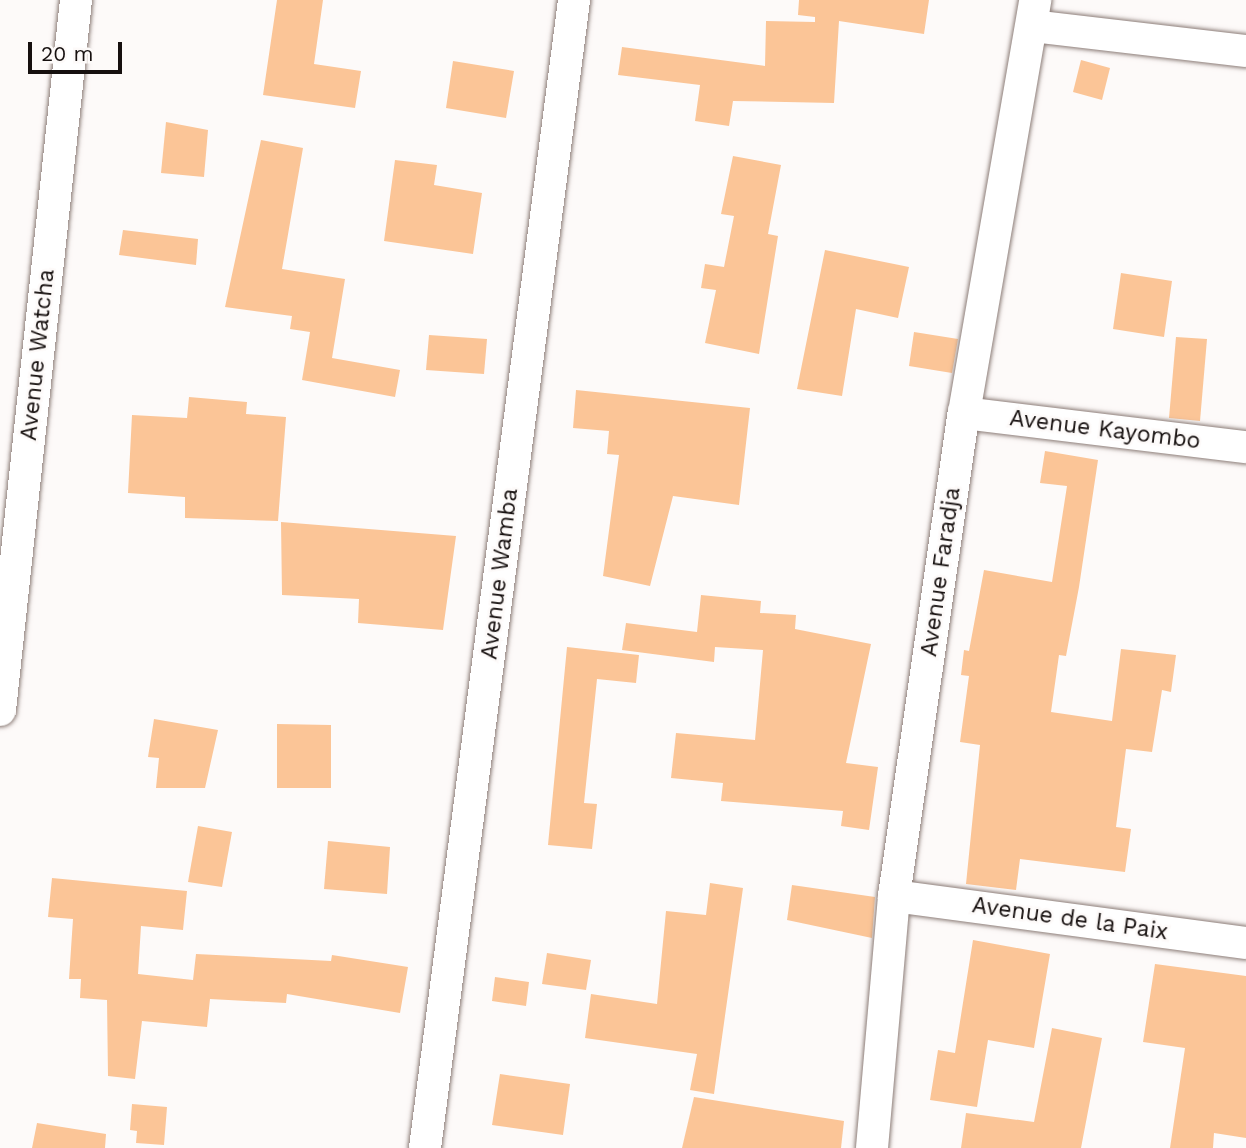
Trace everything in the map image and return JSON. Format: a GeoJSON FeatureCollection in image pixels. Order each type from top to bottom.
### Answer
{"type":"FeatureCollection","features":[{"type":"Feature","properties":{"kind":"street","name":"Avenue Watcha"},"geometry":{"type":"LineString","coordinates":[[0,710],[76,0]]}},
{"type":"Feature","properties":{"kind":"street","name":"Avenue Wamba"},"geometry":{"type":"LineString","coordinates":[[425,1148],[574,0]]}},
{"type":"Feature","properties":{"kind":"street"},"geometry":{"type":"LineString","coordinates":[[1034,13],[1246,51]]}},
{"type":"Feature","properties":{"kind":"street","name":"Avenue Faradja"},"geometry":{"type":"LineString","coordinates":[[872,1148],[894,896],[964,413],[1034,13]]}},
{"type":"Feature","properties":{"kind":"street","name":"Avenue Kayombo"},"geometry":{"type":"LineString","coordinates":[[964,413],[1246,447]]}},
{"type":"Feature","properties":{"kind":"street","name":"Avenue de la Paix"},"geometry":{"type":"LineString","coordinates":[[894,896],[1246,943]]}},
{"type":"Feature","properties":{"kind":"building"},"geometry":{"type":"Polygon","coordinates":[[[277,0],[323,0],[314,64],[361,71],[355,108],[263,95],[277,0]]]}},
{"type":"Feature","properties":{"kind":"building"},"geometry":{"type":"Polygon","coordinates":[[[799,0],[929,0],[924,34],[839,21],[834,103],[733,101],[729,126],[695,121],[700,85],[618,75],[622,47],[765,66],[766,21],[815,22],[815,17],[798,15],[799,0]]]}},
{"type":"Feature","properties":{"kind":"building"},"geometry":{"type":"Polygon","coordinates":[[[1081,60],[1110,68],[1102,100],[1073,92],[1081,60]]]}},
{"type":"Feature","properties":{"kind":"building"},"geometry":{"type":"Polygon","coordinates":[[[453,61],[514,71],[506,118],[446,108],[453,61]]]}},
{"type":"Feature","properties":{"kind":"building"},"geometry":{"type":"Polygon","coordinates":[[[166,122],[208,130],[204,177],[161,173],[166,122]]]}},
{"type":"Feature","properties":{"kind":"building"},"geometry":{"type":"Polygon","coordinates":[[[261,140],[303,148],[282,269],[345,279],[332,358],[400,370],[395,397],[302,380],[310,332],[290,329],[292,316],[225,307],[261,140]]]}},
{"type":"Feature","properties":{"kind":"building"},"geometry":{"type":"Polygon","coordinates":[[[733,156],[781,165],[768,234],[778,236],[759,354],[705,343],[716,290],[701,288],[705,264],[724,267],[734,216],[721,214],[733,156]]]}},
{"type":"Feature","properties":{"kind":"building"},"geometry":{"type":"Polygon","coordinates":[[[395,160],[437,165],[434,185],[482,193],[473,254],[384,241],[395,160]]]}},
{"type":"Feature","properties":{"kind":"building"},"geometry":{"type":"Polygon","coordinates":[[[123,230],[198,239],[196,265],[119,255],[123,230]]]}},
{"type":"Feature","properties":{"kind":"building"},"geometry":{"type":"Polygon","coordinates":[[[825,250],[909,267],[898,318],[856,309],[842,396],[797,389],[825,250]]]}},
{"type":"Feature","properties":{"kind":"building"},"geometry":{"type":"Polygon","coordinates":[[[1121,273],[1172,281],[1164,337],[1113,329],[1121,273]]]}},
{"type":"Feature","properties":{"kind":"building"},"geometry":{"type":"Polygon","coordinates":[[[914,332],[958,339],[952,373],[909,366],[914,332]]]}},
{"type":"Feature","properties":{"kind":"building"},"geometry":{"type":"Polygon","coordinates":[[[429,335],[487,339],[484,374],[426,370],[429,335]]]}},
{"type":"Feature","properties":{"kind":"building"},"geometry":{"type":"Polygon","coordinates":[[[1176,337],[1207,339],[1200,421],[1169,418],[1176,337]]]}},
{"type":"Feature","properties":{"kind":"building"},"geometry":{"type":"Polygon","coordinates":[[[576,390],[750,408],[739,505],[673,496],[650,586],[603,576],[619,455],[607,454],[609,431],[573,428],[576,390]]]}},
{"type":"Feature","properties":{"kind":"building"},"geometry":{"type":"Polygon","coordinates":[[[189,397],[247,402],[246,414],[286,417],[278,521],[185,518],[185,497],[128,493],[132,415],[187,418],[189,397]]]}},
{"type":"Feature","properties":{"kind":"building"},"geometry":{"type":"Polygon","coordinates":[[[1045,451],[1098,460],[1079,587],[1066,656],[1059,655],[1051,712],[1112,721],[1121,649],[1176,655],[1171,692],[1162,690],[1152,752],[1126,749],[1116,827],[1131,829],[1125,872],[1020,859],[1016,890],[966,884],[980,745],[960,742],[969,676],[961,675],[964,650],[969,651],[984,570],[1052,582],[1067,486],[1040,483],[1045,451]]]}},
{"type":"Feature","properties":{"kind":"building"},"geometry":{"type":"Polygon","coordinates":[[[281,522],[456,536],[443,630],[358,623],[359,599],[282,595],[281,522]]]}},
{"type":"Feature","properties":{"kind":"building"},"geometry":{"type":"Polygon","coordinates":[[[701,595],[761,601],[760,613],[796,615],[795,629],[871,644],[846,763],[878,767],[869,830],[841,826],[843,811],[721,801],[723,783],[671,778],[676,733],[755,740],[763,650],[715,647],[714,662],[622,650],[626,623],[697,632],[701,595]]]}},
{"type":"Feature","properties":{"kind":"building"},"geometry":{"type":"Polygon","coordinates":[[[567,647],[639,655],[636,683],[597,679],[584,803],[597,804],[592,849],[548,845],[567,647]]]}},
{"type":"Feature","properties":{"kind":"building"},"geometry":{"type":"Polygon","coordinates":[[[154,719],[218,730],[205,788],[156,788],[159,758],[148,757],[154,719]]]}},
{"type":"Feature","properties":{"kind":"building"},"geometry":{"type":"Polygon","coordinates":[[[277,724],[331,725],[331,788],[277,788],[277,724]]]}},
{"type":"Feature","properties":{"kind":"building"},"geometry":{"type":"Polygon","coordinates":[[[198,826],[232,832],[222,887],[188,882],[198,826]]]}},
{"type":"Feature","properties":{"kind":"building"},"geometry":{"type":"Polygon","coordinates":[[[328,841],[390,847],[387,894],[324,889],[328,841]]]}},
{"type":"Feature","properties":{"kind":"building"},"geometry":{"type":"Polygon","coordinates":[[[52,878],[187,891],[183,930],[141,926],[138,974],[193,980],[196,954],[331,961],[332,955],[408,967],[400,1013],[287,994],[286,1003],[210,999],[207,1027],[142,1021],[135,1079],[108,1076],[107,1000],[80,998],[81,979],[69,979],[73,919],[48,917],[52,878]]]}},
{"type":"Feature","properties":{"kind":"building"},"geometry":{"type":"Polygon","coordinates":[[[710,883],[743,888],[714,1094],[690,1090],[697,1054],[585,1038],[591,994],[657,1004],[666,911],[706,915],[710,883]]]}},
{"type":"Feature","properties":{"kind":"building"},"geometry":{"type":"Polygon","coordinates":[[[792,885],[875,897],[872,938],[787,920],[792,885]]]}},
{"type":"Feature","properties":{"kind":"building"},"geometry":{"type":"Polygon","coordinates":[[[973,940],[1050,954],[1034,1048],[988,1040],[977,1107],[930,1100],[938,1050],[955,1053],[973,940]]]}},
{"type":"Feature","properties":{"kind":"building"},"geometry":{"type":"Polygon","coordinates":[[[547,953],[591,960],[586,990],[542,984],[547,953]]]}},
{"type":"Feature","properties":{"kind":"building"},"geometry":{"type":"Polygon","coordinates":[[[1155,964],[1246,976],[1246,1138],[1214,1133],[1213,1148],[1170,1148],[1185,1048],[1143,1042],[1155,964]]]}},
{"type":"Feature","properties":{"kind":"building"},"geometry":{"type":"Polygon","coordinates":[[[495,977],[529,982],[526,1006],[492,1001],[495,977]]]}},
{"type":"Feature","properties":{"kind":"building"},"geometry":{"type":"Polygon","coordinates":[[[1052,1028],[1102,1038],[1081,1148],[961,1148],[966,1113],[1034,1122],[1052,1028]]]}},
{"type":"Feature","properties":{"kind":"building"},"geometry":{"type":"Polygon","coordinates":[[[500,1074],[570,1084],[563,1135],[492,1125],[500,1074]]]}},
{"type":"Feature","properties":{"kind":"building"},"geometry":{"type":"Polygon","coordinates":[[[694,1097],[844,1121],[841,1148],[682,1148],[694,1097]]]}},
{"type":"Feature","properties":{"kind":"building"},"geometry":{"type":"Polygon","coordinates":[[[132,1104],[167,1107],[164,1145],[136,1143],[137,1131],[130,1130],[132,1104]]]}},
{"type":"Feature","properties":{"kind":"building"},"geometry":{"type":"Polygon","coordinates":[[[37,1123],[106,1134],[105,1148],[32,1148],[37,1123]]]}}]}
